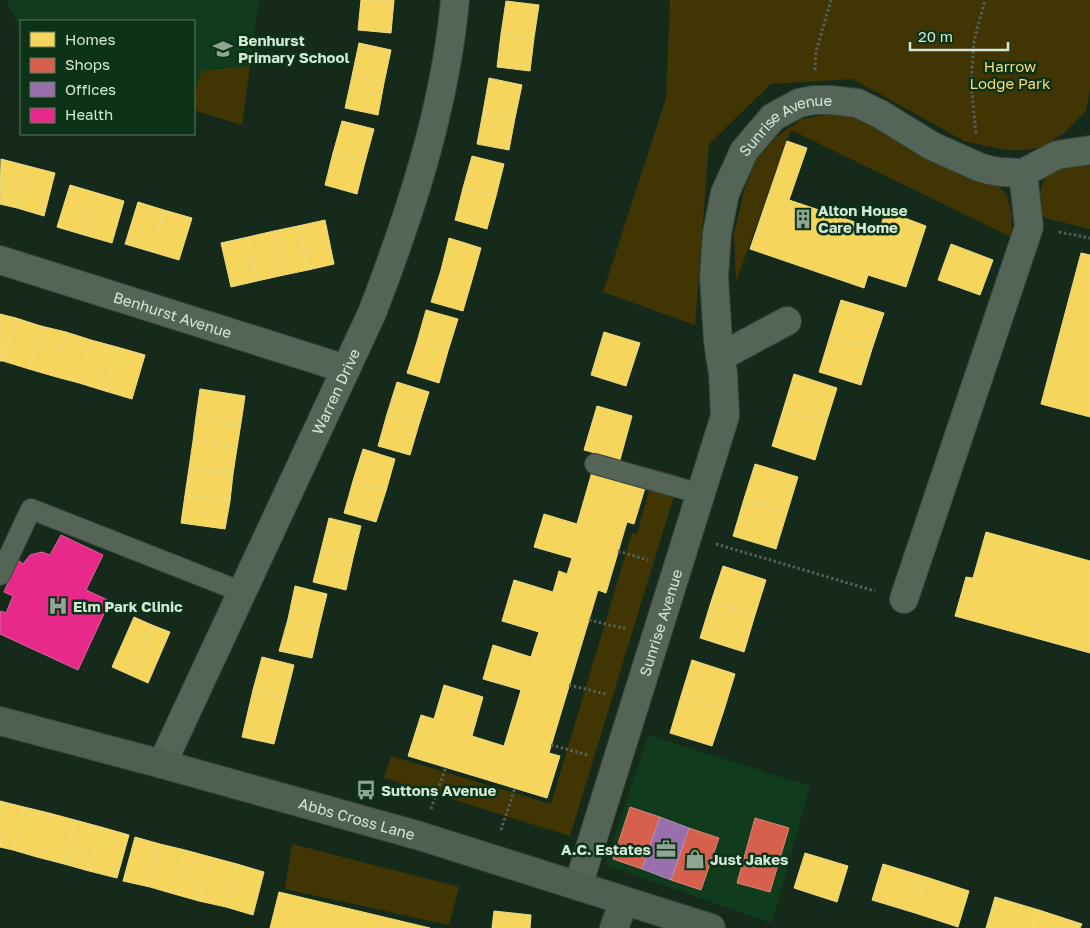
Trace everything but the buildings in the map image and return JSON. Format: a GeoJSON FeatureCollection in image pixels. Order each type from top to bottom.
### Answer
{"type":"FeatureCollection","features":[{"type":"Feature","properties":{"kind":"street","name":"Warren Drive"},"geometry":{"type":"LineString","coordinates":[[162,764],[372,313],[395,255],[433,132],[455,0]]}},
{"type":"Feature","properties":{"kind":"street","name":"Sunrise Avenue"},"geometry":{"type":"LineString","coordinates":[[578,886],[725,416],[714,278],[716,234],[725,193],[744,150],[773,117],[799,103],[814,100],[831,100],[857,103],[880,114],[932,146],[989,170],[1023,173]]}},
{"type":"Feature","properties":{"kind":"street"},"geometry":{"type":"LineString","coordinates":[[904,599],[1029,227],[1023,173],[1057,155],[1090,150]]}},
{"type":"Feature","properties":{"kind":"street","name":"Benhurst Avenue"},"geometry":{"type":"LineString","coordinates":[[0,260],[346,369]]}},
{"type":"Feature","properties":{"kind":"street"},"geometry":{"type":"LineString","coordinates":[[720,357],[787,321]]}},
{"type":"Feature","properties":{"kind":"street","name":"Abbs Cross Lane"},"geometry":{"type":"LineString","coordinates":[[0,721],[420,836],[710,928]]}},
{"type":"Feature","properties":{"kind":"street"},"geometry":{"type":"LineString","coordinates":[[614,928],[624,901]]}},
{"type":"Feature","properties":{"kind":"lane"},"geometry":{"type":"LineString","coordinates":[[595,464],[701,494]]}},
{"type":"Feature","properties":{"kind":"lane"},"geometry":{"type":"LineString","coordinates":[[0,575],[31,509],[242,592]]}},
{"type":"Feature","properties":{"kind":"path"},"geometry":{"type":"LineString","coordinates":[[814,100],[816,52],[831,0]]}},
{"type":"Feature","properties":{"kind":"path"},"geometry":{"type":"LineString","coordinates":[[979,166],[971,84],[974,40],[985,0]]}},
{"type":"Feature","properties":{"kind":"path"},"geometry":{"type":"LineString","coordinates":[[688,535],[904,599]]}},
{"type":"Feature","properties":{"kind":"path"},"geometry":{"type":"LineString","coordinates":[[589,620],[657,636]]}},
{"type":"Feature","properties":{"kind":"path"},"geometry":{"type":"LineString","coordinates":[[569,685],[636,702]]}},
{"type":"Feature","properties":{"kind":"path"},"geometry":{"type":"LineString","coordinates":[[551,745],[617,764]]}},
{"type":"Feature","properties":{"kind":"path"},"geometry":{"type":"LineString","coordinates":[[420,836],[446,767]]}},
{"type":"Feature","properties":{"kind":"path"},"geometry":{"type":"LineString","coordinates":[[491,858],[515,788]]}},
{"type":"Feature","properties":{"kind":"shaded area","name":"Benhurst Primary School"},"geometry":{"type":"Polygon","coordinates":[[[6,0],[259,0],[242,125],[195,110],[195,20],[20,20],[20,30],[6,0]]]}},
{"type":"Feature","properties":{"kind":"shaded area"},"geometry":{"type":"Polygon","coordinates":[[[648,735],[810,786],[772,923],[605,865],[648,735]]]}},
{"type":"Feature","properties":{"kind":"green space","name":"Harrow Lodge Park"},"geometry":{"type":"Polygon","coordinates":[[[670,0],[1090,0],[1090,91],[1086,111],[1063,134],[1041,147],[1026,150],[1004,150],[964,141],[853,79],[771,84],[709,144],[695,325],[603,292],[666,98],[670,0]]]}},
{"type":"Feature","properties":{"kind":"green space"},"geometry":{"type":"Polygon","coordinates":[[[250,66],[242,125],[195,110],[195,89],[202,71],[250,66]]]}},
{"type":"Feature","properties":{"kind":"green space"},"geometry":{"type":"Polygon","coordinates":[[[835,113],[868,121],[915,153],[993,181],[1007,195],[1012,215],[1011,237],[791,130],[736,282],[734,234],[744,191],[755,161],[776,137],[802,119],[835,113]]]}},
{"type":"Feature","properties":{"kind":"green space"},"geometry":{"type":"Polygon","coordinates":[[[1063,164],[1090,164],[1090,229],[1048,219],[1040,215],[1042,185],[1049,174],[1063,164]]]}},
{"type":"Feature","properties":{"kind":"green space"},"geometry":{"type":"Polygon","coordinates":[[[655,469],[680,476],[570,836],[384,778],[391,756],[551,804],[632,533],[637,534],[655,469]]]}},
{"type":"Feature","properties":{"kind":"green space"},"geometry":{"type":"Polygon","coordinates":[[[292,844],[459,887],[449,925],[285,889],[292,844]]]}},
{"type":"Feature","properties":{"kind":"place","name":"Benhurst Primary School"},"geometry":{"type":"Point","coordinates":[223,49]}},
{"type":"Feature","properties":{"kind":"place","name":"Alton House Care Home"},"geometry":{"type":"Point","coordinates":[803,219]}},
{"type":"Feature","properties":{"kind":"place","name":"Elm Park Clinic"},"geometry":{"type":"Point","coordinates":[58,606]}},
{"type":"Feature","properties":{"kind":"place","name":"Suttons Avenue"},"geometry":{"type":"Point","coordinates":[366,790]}},
{"type":"Feature","properties":{"kind":"place","name":"A.C. Estates"},"geometry":{"type":"Point","coordinates":[666,849]}},
{"type":"Feature","properties":{"kind":"place","name":"Just Jakes"},"geometry":{"type":"Point","coordinates":[695,859]}}]}
